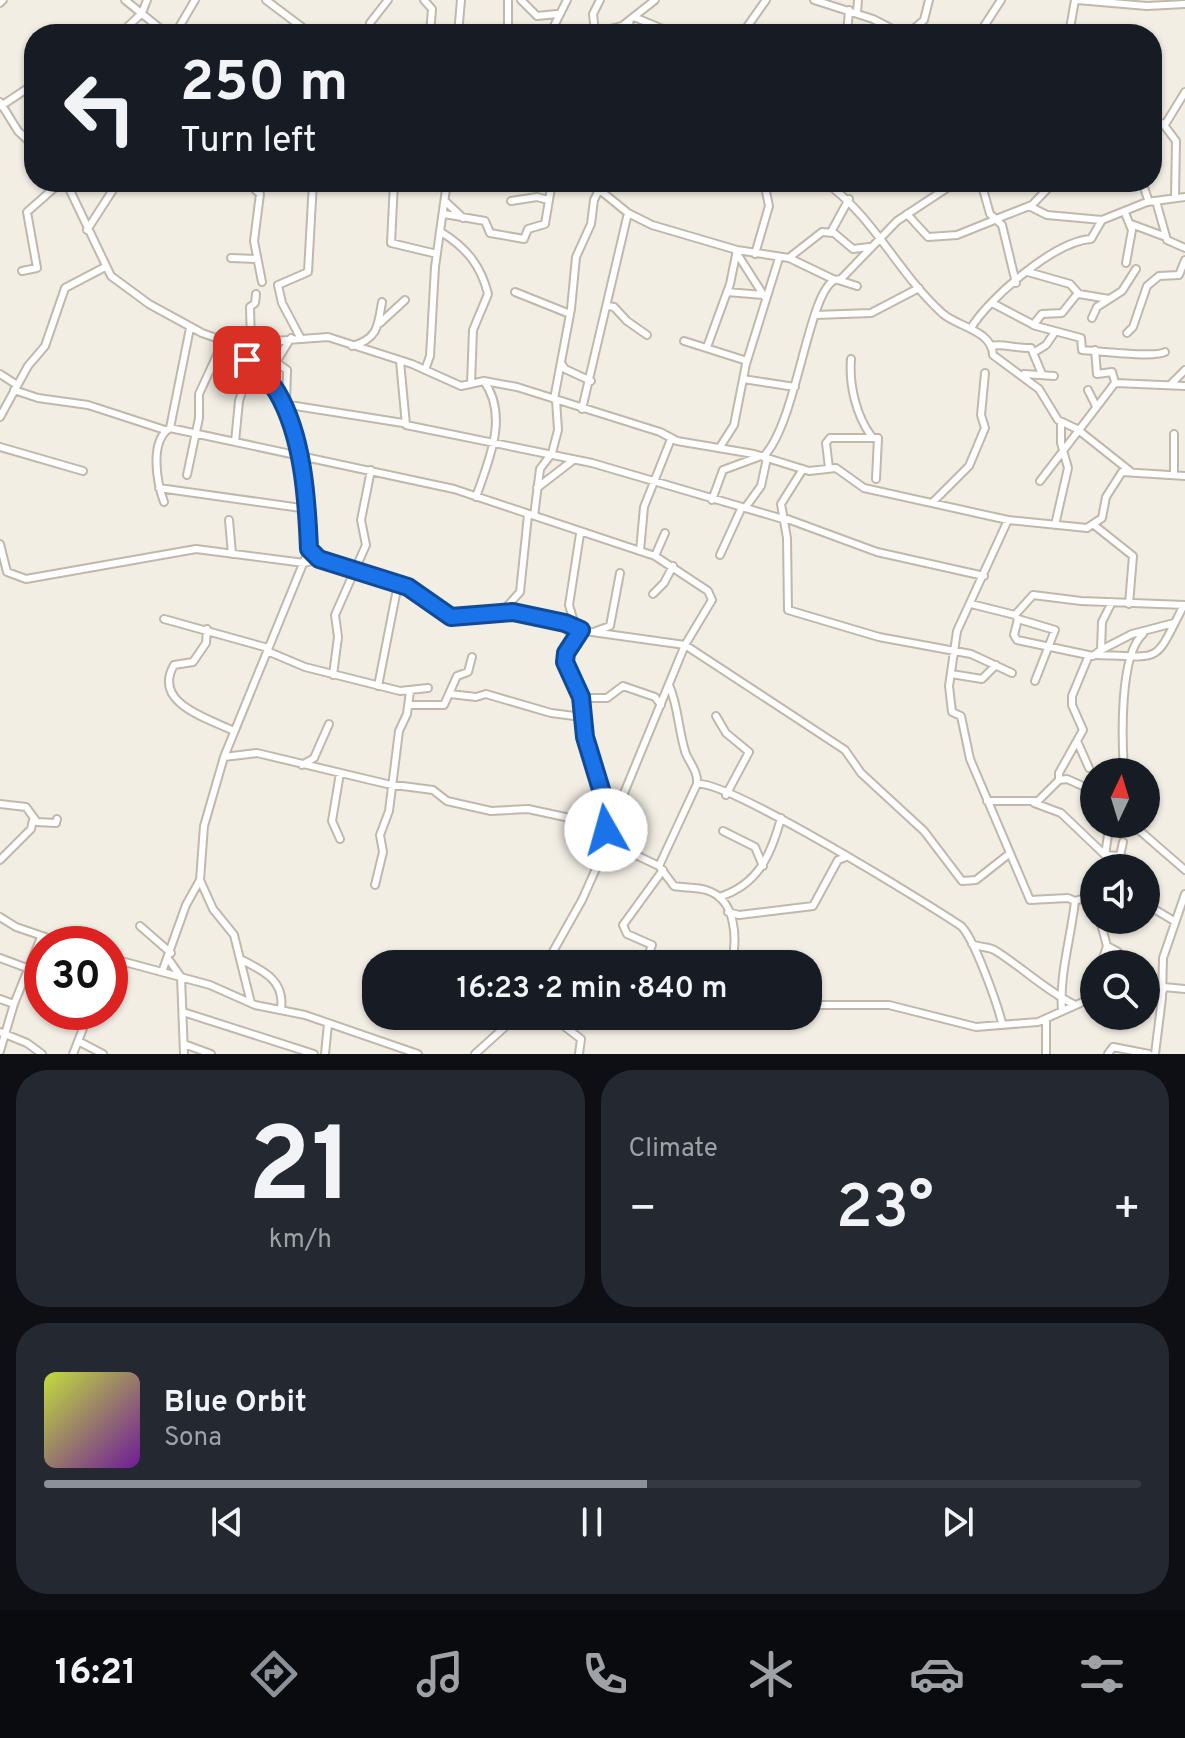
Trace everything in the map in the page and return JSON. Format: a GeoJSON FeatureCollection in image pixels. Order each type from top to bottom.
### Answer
{"type":"FeatureCollection","features":[{"type":"Feature","properties":{"kind":"street"},"geometry":{"type":"LineString","coordinates":[[125,0],[155,24]]}},
{"type":"Feature","properties":{"kind":"street"},"geometry":{"type":"LineString","coordinates":[[130,24],[142,13],[147,0]]}},
{"type":"Feature","properties":{"kind":"street"},"geometry":{"type":"LineString","coordinates":[[181,24],[195,0]]}},
{"type":"Feature","properties":{"kind":"street"},"geometry":{"type":"LineString","coordinates":[[266,0],[298,24]]}},
{"type":"Feature","properties":{"kind":"street"},"geometry":{"type":"LineString","coordinates":[[370,24],[388,0]]}},
{"type":"Feature","properties":{"kind":"street"},"geometry":{"type":"LineString","coordinates":[[424,0],[432,9],[431,24]]}},
{"type":"Feature","properties":{"kind":"street"},"geometry":{"type":"LineString","coordinates":[[459,24],[461,0]]}},
{"type":"Feature","properties":{"kind":"street"},"geometry":{"type":"LineString","coordinates":[[508,0],[508,24]]}},
{"type":"Feature","properties":{"kind":"street"},"geometry":{"type":"LineString","coordinates":[[521,0],[537,16],[557,14]]}},
{"type":"Feature","properties":{"kind":"street"},"geometry":{"type":"LineString","coordinates":[[554,24],[567,0]]}},
{"type":"Feature","properties":{"kind":"street"},"geometry":{"type":"LineString","coordinates":[[592,24],[593,14],[600,0]]}},
{"type":"Feature","properties":{"kind":"street"},"geometry":{"type":"LineString","coordinates":[[618,24],[632,19],[655,0]]}},
{"type":"Feature","properties":{"kind":"street"},"geometry":{"type":"LineString","coordinates":[[749,24],[766,0]]}},
{"type":"Feature","properties":{"kind":"street"},"geometry":{"type":"LineString","coordinates":[[814,0],[853,11],[881,24]]}},
{"type":"Feature","properties":{"kind":"street"},"geometry":{"type":"LineString","coordinates":[[850,24],[858,0]]}},
{"type":"Feature","properties":{"kind":"street"},"geometry":{"type":"LineString","coordinates":[[919,24],[924,20],[929,0],[938,0]]}},
{"type":"Feature","properties":{"kind":"street"},"geometry":{"type":"LineString","coordinates":[[985,24],[1001,0]]}},
{"type":"Feature","properties":{"kind":"street"},"geometry":{"type":"LineString","coordinates":[[1066,1],[1147,6],[1185,4]]}},
{"type":"Feature","properties":{"kind":"street"},"geometry":{"type":"LineString","coordinates":[[1071,24],[1076,1]]}},
{"type":"Feature","properties":{"kind":"street"},"geometry":{"type":"LineString","coordinates":[[632,19],[632,24]]}},
{"type":"Feature","properties":{"kind":"street"},"geometry":{"type":"LineString","coordinates":[[632,19],[646,24]]}},
{"type":"Feature","properties":{"kind":"street"},"geometry":{"type":"LineString","coordinates":[[24,90],[1,104],[24,137]]}},
{"type":"Feature","properties":{"kind":"street"},"geometry":{"type":"LineString","coordinates":[[1175,198],[1176,141],[1164,125],[1185,92]]}},
{"type":"Feature","properties":{"kind":"street"},"geometry":{"type":"LineString","coordinates":[[22,271],[37,268],[27,212],[52,192]]}},
{"type":"Feature","properties":{"kind":"street"},"geometry":{"type":"LineString","coordinates":[[69,192],[105,267],[122,286],[190,328],[223,342],[233,344],[328,337],[425,370],[461,386],[484,381],[517,387],[660,432],[671,439],[730,449],[803,469],[840,470],[864,488],[1008,520],[1094,525],[1133,556],[1129,604]]}},
{"type":"Feature","properties":{"kind":"street"},"geometry":{"type":"LineString","coordinates":[[87,230],[112,192]]}},
{"type":"Feature","properties":{"kind":"street"},"geometry":{"type":"LineString","coordinates":[[259,192],[254,227],[256,259],[262,282]]}},
{"type":"Feature","properties":{"kind":"street"},"geometry":{"type":"LineString","coordinates":[[296,337],[278,285],[308,272],[312,192]]}},
{"type":"Feature","properties":{"kind":"street"},"geometry":{"type":"LineString","coordinates":[[394,192],[391,243],[437,254]]}},
{"type":"Feature","properties":{"kind":"street"},"geometry":{"type":"LineString","coordinates":[[425,370],[430,356],[437,254],[446,192]]}},
{"type":"Feature","properties":{"kind":"street"},"geometry":{"type":"LineString","coordinates":[[444,214],[485,221],[492,234],[524,239],[528,229],[545,224],[550,192]]}},
{"type":"Feature","properties":{"kind":"street"},"geometry":{"type":"LineString","coordinates":[[502,612],[520,592],[542,464],[551,455],[558,430],[555,400],[576,257],[591,224],[598,192]]}},
{"type":"Feature","properties":{"kind":"street"},"geometry":{"type":"LineString","coordinates":[[603,192],[628,213],[652,225],[736,251],[789,258],[857,286]]}},
{"type":"Feature","properties":{"kind":"street"},"geometry":{"type":"LineString","coordinates":[[755,254],[769,206],[766,192]]}},
{"type":"Feature","properties":{"kind":"street"},"geometry":{"type":"LineString","coordinates":[[840,192],[881,236],[919,288],[947,317],[971,328],[991,346],[993,355],[1024,374],[1044,395],[1061,422],[1068,468],[1055,525]]}},
{"type":"Feature","properties":{"kind":"street"},"geometry":{"type":"LineString","coordinates":[[720,555],[744,508],[761,486],[764,457],[780,436],[815,315],[828,284],[837,280],[907,214],[938,192]]}},
{"type":"Feature","properties":{"kind":"street"},"geometry":{"type":"LineString","coordinates":[[984,192],[990,214],[997,219],[1016,283]]}},
{"type":"Feature","properties":{"kind":"street"},"geometry":{"type":"LineString","coordinates":[[907,214],[928,237],[957,235],[1029,206],[1044,192]]}},
{"type":"Feature","properties":{"kind":"street"},"geometry":{"type":"LineString","coordinates":[[1148,192],[1170,244],[1185,248]]}},
{"type":"Feature","properties":{"kind":"street"},"geometry":{"type":"LineString","coordinates":[[511,201],[537,197],[548,200]]}},
{"type":"Feature","properties":{"kind":"street"},"geometry":{"type":"LineString","coordinates":[[1029,206],[1047,215],[1102,220],[1153,201],[1185,197]]}},
{"type":"Feature","properties":{"kind":"street"},"geometry":{"type":"LineString","coordinates":[[831,232],[849,199]]}},
{"type":"Feature","properties":{"kind":"street"},"geometry":{"type":"LineString","coordinates":[[445,202],[463,218]]}},
{"type":"Feature","properties":{"kind":"street"},"geometry":{"type":"LineString","coordinates":[[582,409],[628,213]]}},
{"type":"Feature","properties":{"kind":"street"},"geometry":{"type":"LineString","coordinates":[[1125,213],[1131,224],[1126,263]]}},
{"type":"Feature","properties":{"kind":"street"},"geometry":{"type":"LineString","coordinates":[[971,328],[980,314],[994,304],[999,293],[1058,248],[1075,240],[1091,239],[1102,220]]}},
{"type":"Feature","properties":{"kind":"street"},"geometry":{"type":"LineString","coordinates":[[1131,224],[1166,237]]}},
{"type":"Feature","properties":{"kind":"street"},"geometry":{"type":"LineString","coordinates":[[441,232],[461,245],[479,267],[488,294],[473,330],[471,384]]}},
{"type":"Feature","properties":{"kind":"street"},"geometry":{"type":"LineString","coordinates":[[789,258],[801,252],[818,233],[831,232],[853,249],[869,247]]}},
{"type":"Feature","properties":{"kind":"street"},"geometry":{"type":"LineString","coordinates":[[707,347],[727,292],[736,251]]}},
{"type":"Feature","properties":{"kind":"street"},"geometry":{"type":"LineString","coordinates":[[736,251],[765,297]]}},
{"type":"Feature","properties":{"kind":"street"},"geometry":{"type":"LineString","coordinates":[[231,258],[256,259]]}},
{"type":"Feature","properties":{"kind":"street"},"geometry":{"type":"LineString","coordinates":[[730,449],[728,438],[747,361],[779,258]]}},
{"type":"Feature","properties":{"kind":"street"},"geometry":{"type":"LineString","coordinates":[[1127,333],[1133,327],[1147,286],[1159,276],[1179,275],[1185,260]]}},
{"type":"Feature","properties":{"kind":"street"},"geometry":{"type":"LineString","coordinates":[[0,417],[45,346],[65,288],[105,267]]}},
{"type":"Feature","properties":{"kind":"street"},"geometry":{"type":"LineString","coordinates":[[1092,318],[1097,307],[1122,291],[1136,269]]}},
{"type":"Feature","properties":{"kind":"street"},"geometry":{"type":"LineString","coordinates":[[1028,272],[1070,284],[1078,293],[1109,299]]}},
{"type":"Feature","properties":{"kind":"street"},"geometry":{"type":"LineString","coordinates":[[815,315],[871,313],[919,288]]}},
{"type":"Feature","properties":{"kind":"street"},"geometry":{"type":"LineString","coordinates":[[515,292],[570,314]]}},
{"type":"Feature","properties":{"kind":"street"},"geometry":{"type":"LineString","coordinates":[[727,292],[765,297]]}},
{"type":"Feature","properties":{"kind":"street"},"geometry":{"type":"LineString","coordinates":[[1033,325],[1042,314],[1062,313],[1078,293]]}},
{"type":"Feature","properties":{"kind":"street"},"geometry":{"type":"LineString","coordinates":[[251,342],[250,306],[255,303],[256,294]]}},
{"type":"Feature","properties":{"kind":"street"},"geometry":{"type":"LineString","coordinates":[[352,346],[369,340],[380,323],[405,300]]}},
{"type":"Feature","properties":{"kind":"street"},"geometry":{"type":"LineString","coordinates":[[380,323],[382,302]]}},
{"type":"Feature","properties":{"kind":"street"},"geometry":{"type":"LineString","coordinates":[[994,304],[1033,325],[1081,338],[1082,350],[1146,356],[1165,352]]}},
{"type":"Feature","properties":{"kind":"street"},"geometry":{"type":"LineString","coordinates":[[608,306],[614,307],[647,335]]}},
{"type":"Feature","properties":{"kind":"street"},"geometry":{"type":"LineString","coordinates":[[164,502],[156,466],[168,429],[190,328]]}},
{"type":"Feature","properties":{"kind":"street"},"geometry":{"type":"LineString","coordinates":[[1033,353],[1046,345],[1055,332]]}},
{"type":"Feature","properties":{"kind":"street"},"geometry":{"type":"LineString","coordinates":[[162,972],[170,957],[183,912],[200,880],[204,826],[224,757],[309,549],[308,509],[285,404],[287,370],[276,362],[296,337]]}},
{"type":"Feature","properties":{"kind":"street"},"geometry":{"type":"LineString","coordinates":[[684,341],[747,361]]}},
{"type":"Feature","properties":{"kind":"street"},"geometry":{"type":"LineString","coordinates":[[187,475],[199,412],[199,394],[223,342]]}},
{"type":"Feature","properties":{"kind":"street"},"geometry":{"type":"LineString","coordinates":[[233,344],[272,385],[285,404],[403,423],[575,460],[782,518],[877,552],[984,576]]}},
{"type":"Feature","properties":{"kind":"street"},"geometry":{"type":"LineString","coordinates":[[991,346],[998,344],[1017,350],[1031,348],[1035,364],[1042,374]]}},
{"type":"Feature","properties":{"kind":"street"},"geometry":{"type":"LineString","coordinates":[[1040,481],[1115,383],[1112,372],[1097,374],[1095,350]]}},
{"type":"Feature","properties":{"kind":"street"},"geometry":{"type":"LineString","coordinates":[[851,359],[853,392],[865,427],[872,437]]}},
{"type":"Feature","properties":{"kind":"street"},"geometry":{"type":"LineString","coordinates":[[402,362],[403,423]]}},
{"type":"Feature","properties":{"kind":"street"},"geometry":{"type":"LineString","coordinates":[[561,363],[565,369],[591,381]]}},
{"type":"Feature","properties":{"kind":"street"},"geometry":{"type":"LineString","coordinates":[[235,442],[240,394],[251,364]]}},
{"type":"Feature","properties":{"kind":"street"},"geometry":{"type":"LineString","coordinates":[[1171,385],[1185,370]]}},
{"type":"Feature","properties":{"kind":"street"},"geometry":{"type":"LineString","coordinates":[[932,503],[969,466],[985,428],[981,415],[985,373]]}},
{"type":"Feature","properties":{"kind":"street"},"geometry":{"type":"LineString","coordinates":[[0,374],[16,388],[38,398],[88,405],[193,436],[235,442],[298,459],[334,461],[476,497],[580,534],[655,556],[673,566],[713,598],[685,645],[582,900],[554,950]]}},
{"type":"Feature","properties":{"kind":"street"},"geometry":{"type":"LineString","coordinates":[[1024,374],[1054,376]]}},
{"type":"Feature","properties":{"kind":"street"},"geometry":{"type":"LineString","coordinates":[[743,379],[795,387]]}},
{"type":"Feature","properties":{"kind":"street"},"geometry":{"type":"LineString","coordinates":[[476,497],[492,442],[496,402],[484,381]]}},
{"type":"Feature","properties":{"kind":"street"},"geometry":{"type":"LineString","coordinates":[[1115,383],[1185,386]]}},
{"type":"Feature","properties":{"kind":"street"},"geometry":{"type":"LineString","coordinates":[[1088,390],[1096,406]]}},
{"type":"Feature","properties":{"kind":"street"},"geometry":{"type":"LineString","coordinates":[[1061,422],[1077,429],[1130,471]]}},
{"type":"Feature","properties":{"kind":"street"},"geometry":{"type":"LineString","coordinates":[[1174,434],[1174,475]]}},
{"type":"Feature","properties":{"kind":"street"},"geometry":{"type":"LineString","coordinates":[[718,448],[728,438]]}},
{"type":"Feature","properties":{"kind":"street"},"geometry":{"type":"LineString","coordinates":[[829,468],[826,443],[830,438],[878,438],[876,479]]}},
{"type":"Feature","properties":{"kind":"street"},"geometry":{"type":"LineString","coordinates":[[640,551],[640,525],[671,439]]}},
{"type":"Feature","properties":{"kind":"street"},"geometry":{"type":"LineString","coordinates":[[0,447],[83,471]]}},
{"type":"Feature","properties":{"kind":"street"},"geometry":{"type":"LineString","coordinates":[[712,500],[723,470],[764,457]]}},
{"type":"Feature","properties":{"kind":"street"},"geometry":{"type":"LineString","coordinates":[[537,488],[564,464],[575,460]]}},
{"type":"Feature","properties":{"kind":"street"},"geometry":{"type":"LineString","coordinates":[[803,469],[781,504],[787,538],[785,602],[790,613],[971,654],[1012,673]]}},
{"type":"Feature","properties":{"kind":"street"},"geometry":{"type":"LineString","coordinates":[[333,675],[338,637],[335,615],[367,541],[361,520],[371,470]]}},
{"type":"Feature","properties":{"kind":"street"},"geometry":{"type":"LineString","coordinates":[[1094,525],[1102,518],[1115,481],[1122,472],[1185,476]]}},
{"type":"Feature","properties":{"kind":"street"},"geometry":{"type":"LineString","coordinates":[[159,488],[308,509]]}},
{"type":"Feature","properties":{"kind":"street"},"geometry":{"type":"LineString","coordinates":[[229,520],[232,554]]}},
{"type":"Feature","properties":{"kind":"street"},"geometry":{"type":"LineString","coordinates":[[1008,520],[957,631],[951,674],[952,712],[961,716],[970,759],[1030,900],[1080,899]]}},
{"type":"Feature","properties":{"kind":"street"},"geometry":{"type":"LineString","coordinates":[[655,556],[665,533]]}},
{"type":"Feature","properties":{"kind":"street"},"geometry":{"type":"LineString","coordinates":[[580,534],[569,605],[578,628],[565,658],[581,698],[588,753],[603,796],[603,816],[608,832]]}},
{"type":"Feature","properties":{"kind":"street"},"geometry":{"type":"LineString","coordinates":[[0,544],[7,572],[26,579],[181,551],[304,563],[319,559]]}},
{"type":"Feature","properties":{"kind":"street"},"geometry":{"type":"LineString","coordinates":[[309,549],[319,559],[416,591],[451,617],[502,612],[595,632],[685,645],[845,750],[861,773],[924,831],[962,881],[976,880],[1009,854]]}},
{"type":"Feature","properties":{"kind":"street"},"geometry":{"type":"LineString","coordinates":[[653,594],[673,566]]}},
{"type":"Feature","properties":{"kind":"street"},"geometry":{"type":"LineString","coordinates":[[595,632],[610,626],[620,573]]}},
{"type":"Feature","properties":{"kind":"street"},"geometry":{"type":"LineString","coordinates":[[378,686],[398,584]]}},
{"type":"Feature","properties":{"kind":"street"},"geometry":{"type":"LineString","coordinates":[[1033,595],[1129,604],[1184,605],[1164,648],[1149,656],[1131,658],[1048,649],[1017,640],[1014,633],[1016,617],[1033,595]]}},
{"type":"Feature","properties":{"kind":"street"},"geometry":{"type":"LineString","coordinates":[[1032,803],[1044,797],[1059,780],[1059,773],[1083,727],[1072,705],[1072,696],[1095,654],[1102,622],[1112,602]]}},
{"type":"Feature","properties":{"kind":"street"},"geometry":{"type":"LineString","coordinates":[[971,604],[1055,630],[1035,681]]}},
{"type":"Feature","properties":{"kind":"street"},"geometry":{"type":"LineString","coordinates":[[164,619],[207,629],[333,675],[410,691]]}},
{"type":"Feature","properties":{"kind":"street"},"geometry":{"type":"LineString","coordinates":[[1123,758],[1121,729],[1134,641],[1143,634],[1175,623]]}},
{"type":"Feature","properties":{"kind":"street"},"geometry":{"type":"LineString","coordinates":[[207,629],[206,643],[193,662],[174,665],[167,677],[169,691],[177,702],[234,731]]}},
{"type":"Feature","properties":{"kind":"street"},"geometry":{"type":"LineString","coordinates":[[1095,654],[1132,634],[1143,634]]}},
{"type":"Feature","properties":{"kind":"street"},"geometry":{"type":"LineString","coordinates":[[409,705],[440,707],[450,694],[457,676],[468,672],[472,657]]}},
{"type":"Feature","properties":{"kind":"street"},"geometry":{"type":"LineString","coordinates":[[951,674],[982,679],[996,665]]}},
{"type":"Feature","properties":{"kind":"street"},"geometry":{"type":"LineString","coordinates":[[650,950],[652,945],[627,934],[622,928],[661,868],[697,784],[697,774],[678,730],[676,701],[669,685]]}},
{"type":"Feature","properties":{"kind":"street"},"geometry":{"type":"LineString","coordinates":[[581,698],[607,698],[623,686],[653,696],[661,705]]}},
{"type":"Feature","properties":{"kind":"street"},"geometry":{"type":"LineString","coordinates":[[375,885],[383,852],[380,835],[393,785],[399,731],[409,705],[410,691],[414,687],[428,688]]}},
{"type":"Feature","properties":{"kind":"street"},"geometry":{"type":"LineString","coordinates":[[450,694],[476,697],[486,694],[551,713],[582,717]]}},
{"type":"Feature","properties":{"kind":"street"},"geometry":{"type":"LineString","coordinates":[[716,716],[726,733],[749,752],[726,795]]}},
{"type":"Feature","properties":{"kind":"street"},"geometry":{"type":"LineString","coordinates":[[302,765],[314,758],[329,724]]}},
{"type":"Feature","properties":{"kind":"street"},"geometry":{"type":"LineString","coordinates":[[1077,741],[1085,758]]}},
{"type":"Feature","properties":{"kind":"street"},"geometry":{"type":"LineString","coordinates":[[224,757],[257,753],[393,785],[437,791],[447,801],[491,811],[541,811],[592,824],[661,868],[674,886],[707,890],[719,897],[728,912],[736,938],[734,950]]}},
{"type":"Feature","properties":{"kind":"street"},"geometry":{"type":"LineString","coordinates":[[340,773],[332,821],[340,839]]}},
{"type":"Feature","properties":{"kind":"street"},"geometry":{"type":"LineString","coordinates":[[1059,780],[1071,780],[1080,784]]}},
{"type":"Feature","properties":{"kind":"street"},"geometry":{"type":"LineString","coordinates":[[697,784],[707,785],[781,818],[961,926],[993,990],[1002,1023]]}},
{"type":"Feature","properties":{"kind":"street"},"geometry":{"type":"LineString","coordinates":[[987,801],[1032,803],[1061,813],[1104,854]]}},
{"type":"Feature","properties":{"kind":"street"},"geometry":{"type":"LineString","coordinates":[[0,804],[26,807],[33,820],[29,832],[0,860]]}},
{"type":"Feature","properties":{"kind":"street"},"geometry":{"type":"LineString","coordinates":[[592,824],[603,816]]}},
{"type":"Feature","properties":{"kind":"street"},"geometry":{"type":"LineString","coordinates":[[719,897],[736,892],[763,866],[772,852],[781,818]]}},
{"type":"Feature","properties":{"kind":"street"},"geometry":{"type":"LineString","coordinates":[[33,820],[56,823],[57,819]]}},
{"type":"Feature","properties":{"kind":"street"},"geometry":{"type":"LineString","coordinates":[[723,831],[755,847],[763,866]]}},
{"type":"Feature","properties":{"kind":"street"},"geometry":{"type":"LineString","coordinates":[[1148,838],[1185,870]]}},
{"type":"Feature","properties":{"kind":"street"},"geometry":{"type":"LineString","coordinates":[[1119,854],[1123,842]]}},
{"type":"Feature","properties":{"kind":"street"},"geometry":{"type":"LineString","coordinates":[[728,912],[739,915],[813,906],[838,860],[846,857]]}},
{"type":"Feature","properties":{"kind":"street"},"geometry":{"type":"LineString","coordinates":[[200,880],[213,909],[234,935],[251,1003]]}},
{"type":"Feature","properties":{"kind":"street"},"geometry":{"type":"LineString","coordinates":[[1155,1054],[1163,989],[1163,958],[1185,894]]}},
{"type":"Feature","properties":{"kind":"street"},"geometry":{"type":"LineString","coordinates":[[1062,1011],[1061,998],[1075,901]]}},
{"type":"Feature","properties":{"kind":"street"},"geometry":{"type":"LineString","coordinates":[[1160,912],[1174,921]]}},
{"type":"Feature","properties":{"kind":"street"},"geometry":{"type":"LineString","coordinates":[[0,917],[24,929]]}},
{"type":"Feature","properties":{"kind":"street"},"geometry":{"type":"LineString","coordinates":[[140,926],[170,957],[181,977],[184,1054]]}},
{"type":"Feature","properties":{"kind":"street"},"geometry":{"type":"LineString","coordinates":[[1104,934],[1106,950]]}},
{"type":"Feature","properties":{"kind":"street"},"geometry":{"type":"LineString","coordinates":[[972,944],[993,948],[1073,1004]]}},
{"type":"Feature","properties":{"kind":"street"},"geometry":{"type":"LineString","coordinates":[[1107,946],[1114,950]]}},
{"type":"Feature","properties":{"kind":"street"},"geometry":{"type":"LineString","coordinates":[[0,958],[24,967]]}},
{"type":"Feature","properties":{"kind":"street"},"geometry":{"type":"LineString","coordinates":[[242,960],[273,977],[282,999],[281,1009]]}},
{"type":"Feature","properties":{"kind":"street"},"geometry":{"type":"LineString","coordinates":[[128,963],[418,1054]]}},
{"type":"Feature","properties":{"kind":"street"},"geometry":{"type":"LineString","coordinates":[[0,1051],[3,1033],[24,976]]}},
{"type":"Feature","properties":{"kind":"street"},"geometry":{"type":"LineString","coordinates":[[1160,990],[1185,989]]}},
{"type":"Feature","properties":{"kind":"street"},"geometry":{"type":"LineString","coordinates":[[0,999],[14,1004]]}},
{"type":"Feature","properties":{"kind":"street"},"geometry":{"type":"LineString","coordinates":[[822,1005],[875,1003],[964,1026],[1046,1019],[1080,1002]]}},
{"type":"Feature","properties":{"kind":"street"},"geometry":{"type":"LineString","coordinates":[[183,1012],[314,1054]]}},
{"type":"Feature","properties":{"kind":"street"},"geometry":{"type":"LineString","coordinates":[[1046,1019],[1046,1054]]}},
{"type":"Feature","properties":{"kind":"street"},"geometry":{"type":"LineString","coordinates":[[325,1054],[328,1024]]}},
{"type":"Feature","properties":{"kind":"street"},"geometry":{"type":"LineString","coordinates":[[73,1054],[82,1030]]}},
{"type":"Feature","properties":{"kind":"street"},"geometry":{"type":"LineString","coordinates":[[475,1054],[502,1030]]}},
{"type":"Feature","properties":{"kind":"street"},"geometry":{"type":"LineString","coordinates":[[569,1030],[581,1039],[583,1044],[579,1054]]}},
{"type":"Feature","properties":{"kind":"street"},"geometry":{"type":"LineString","coordinates":[[3,1033],[42,1054]]}},
{"type":"Feature","properties":{"kind":"street"},"geometry":{"type":"LineString","coordinates":[[78,1041],[103,1054]]}},
{"type":"Feature","properties":{"kind":"street"},"geometry":{"type":"LineString","coordinates":[[184,1044],[211,1054]]}},
{"type":"Feature","properties":{"kind":"street"},"geometry":{"type":"LineString","coordinates":[[281,1044],[287,1054]]}},
{"type":"Feature","properties":{"kind":"street"},"geometry":{"type":"LineString","coordinates":[[1108,1054],[1113,1047],[1149,1054]]}},
{"type":"Feature","properties":{"kind":"route"},"geometry":{"type":"LineString","coordinates":[[247,360],[272,385],[283,404],[292,430],[306,498],[309,549],[319,559],[408,587],[451,617],[513,612],[575,625],[581,630],[579,638],[566,653],[565,662],[581,697],[585,737],[603,796],[606,830]]}}]}
